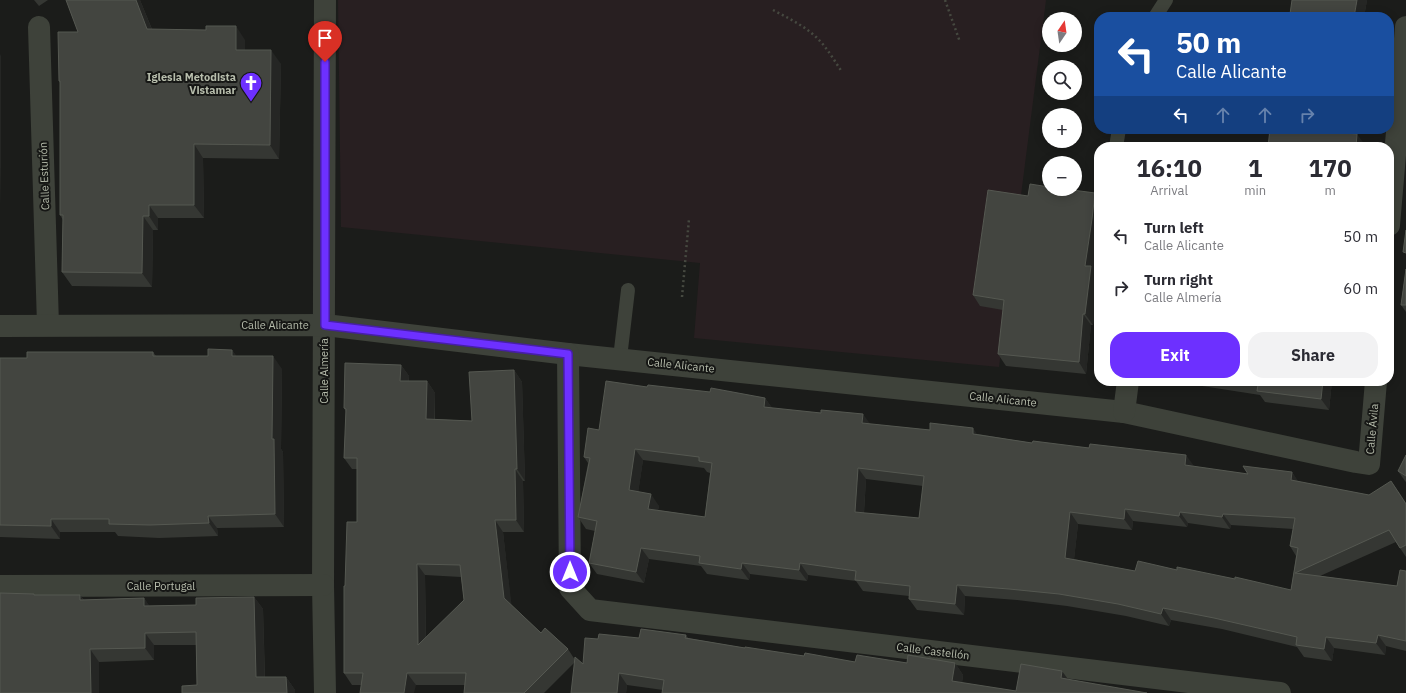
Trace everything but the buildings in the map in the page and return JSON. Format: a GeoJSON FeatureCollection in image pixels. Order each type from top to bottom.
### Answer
{"type":"FeatureCollection","features":[{"type":"Feature","properties":{"kind":"street","name":"Calle Almería"},"geometry":{"type":"LineString","coordinates":[[325,0],[323,585],[325,693]]}},
{"type":"Feature","properties":{"kind":"street","name":"Calle Esturión"},"geometry":{"type":"LineString","coordinates":[[39,27],[48,325]]}},
{"type":"Feature","properties":{"kind":"street"},"geometry":{"type":"LineString","coordinates":[[1394,167],[1406,27]]}},
{"type":"Feature","properties":{"kind":"street","name":"Calle Alicante"},"geometry":{"type":"LineString","coordinates":[[0,326],[325,325],[568,354],[620,358],[1124,412],[1356,462]]}},
{"type":"Feature","properties":{"kind":"street","name":"Calle Castellón"},"geometry":{"type":"LineString","coordinates":[[568,354],[570,588],[590,610],[1280,693]]}},
{"type":"Feature","properties":{"kind":"street"},"geometry":{"type":"LineString","coordinates":[[1124,412],[1127,386]]}},
{"type":"Feature","properties":{"kind":"street","name":"Calle Ávila"},"geometry":{"type":"LineString","coordinates":[[1356,462],[1368,464],[1376,386]]}},
{"type":"Feature","properties":{"kind":"street","name":"Calle Portugal"},"geometry":{"type":"LineString","coordinates":[[0,586],[323,585]]}},
{"type":"Feature","properties":{"kind":"lane"},"geometry":{"type":"LineString","coordinates":[[1158,12],[1166,0]]}},
{"type":"Feature","properties":{"kind":"lane"},"geometry":{"type":"LineString","coordinates":[[620,358],[628,290]]}},
{"type":"Feature","properties":{"kind":"path"},"geometry":{"type":"LineString","coordinates":[[945,0],[960,42]]}},
{"type":"Feature","properties":{"kind":"path"},"geometry":{"type":"LineString","coordinates":[[773,10],[799,24],[817,38],[831,55],[842,72]]}},
{"type":"Feature","properties":{"kind":"path"},"geometry":{"type":"LineString","coordinates":[[682,297],[689,219]]}},
{"type":"Feature","properties":{"kind":"shaded area"},"geometry":{"type":"Polygon","coordinates":[[[338,0],[1046,0],[1044,12],[1042,12],[1042,31],[999,367],[694,338],[700,263],[341,227],[338,0]]]}},
{"type":"Feature","properties":{"kind":"place","name":"Iglesia Metodista Vistamar"},"geometry":{"type":"Point","coordinates":[251,102]}},
{"type":"Feature","properties":{"kind":"route"},"geometry":{"type":"LineString","coordinates":[[325,62],[325,325],[568,354],[570,572]]}}]}
